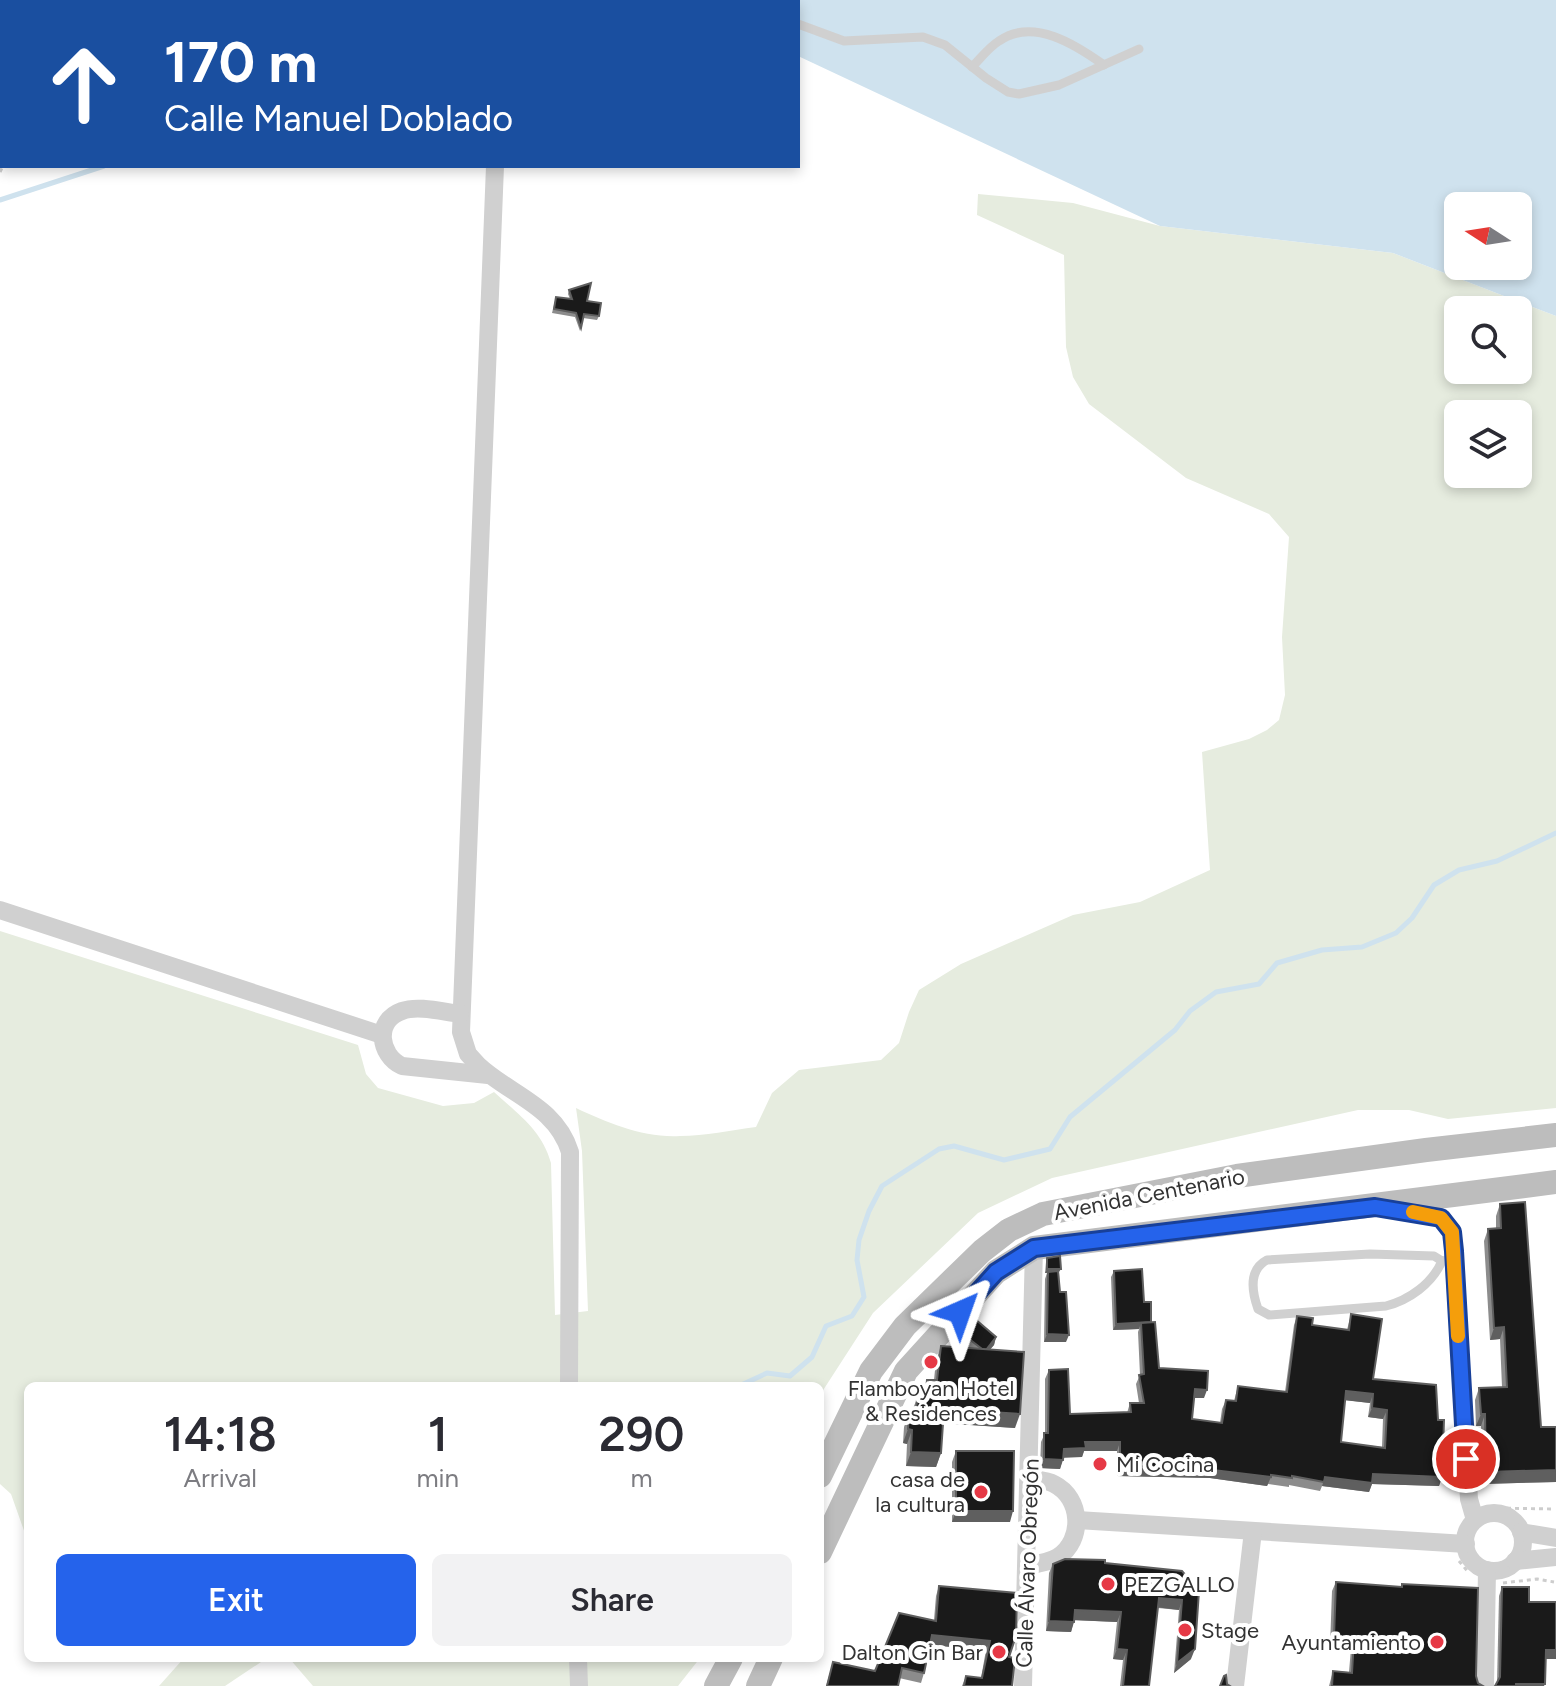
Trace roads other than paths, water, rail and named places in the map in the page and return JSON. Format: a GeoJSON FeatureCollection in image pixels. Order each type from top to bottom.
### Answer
{"type":"FeatureCollection","features":[{"type":"Feature","properties":{"kind":"main road","name":"Avenida Centenario"},"geometry":{"type":"LineString","coordinates":[[824,1468],[871,1371],[905,1326],[982,1251],[1009,1230],[1043,1214],[1237,1176],[1556,1135]]}},
{"type":"Feature","properties":{"kind":"main road","name":"Avenida Centenario"},"geometry":{"type":"LineString","coordinates":[[824,1544],[906,1371],[996,1272],[1034,1248],[1556,1182]]}},
{"type":"Feature","properties":{"kind":"main road"},"geometry":{"type":"LineString","coordinates":[[716,1686],[729,1662]]}},
{"type":"Feature","properties":{"kind":"main road"},"geometry":{"type":"LineString","coordinates":[[758,1686],[769,1662]]}},
{"type":"Feature","properties":{"kind":"street"},"geometry":{"type":"LineString","coordinates":[[495,168],[460,1014],[468,1054],[488,1075],[550,1116],[567,1140],[570,1152],[569,1382]]}},
{"type":"Feature","properties":{"kind":"street"},"geometry":{"type":"LineString","coordinates":[[0,910],[382,1035]]}},
{"type":"Feature","properties":{"kind":"street"},"geometry":{"type":"LineString","coordinates":[[460,1014],[403,1010],[390,1018],[382,1035],[387,1054],[402,1066],[488,1075]]}},
{"type":"Feature","properties":{"kind":"street"},"geometry":{"type":"LineString","coordinates":[[1375,1207],[1441,1218],[1452,1232],[1448,1260],[1474,1514],[1460,1543]]}},
{"type":"Feature","properties":{"kind":"street","name":"Calle Álvaro Obregón"},"geometry":{"type":"LineString","coordinates":[[1023,1686],[1034,1248]]}},
{"type":"Feature","properties":{"kind":"street"},"geometry":{"type":"LineString","coordinates":[[1028,1565],[1057,1558],[1068,1548],[1075,1535],[1077,1520],[1074,1506],[1066,1493],[1055,1484],[1030,1479]]}},
{"type":"Feature","properties":{"kind":"street"},"geometry":{"type":"LineString","coordinates":[[1474,1514],[1501,1514],[1516,1524],[1521,1532],[1522,1547],[1515,1561]]}},
{"type":"Feature","properties":{"kind":"street"},"geometry":{"type":"LineString","coordinates":[[1077,1520],[1460,1543]]}},
{"type":"Feature","properties":{"kind":"street"},"geometry":{"type":"LineString","coordinates":[[1235,1686],[1253,1531]]}},
{"type":"Feature","properties":{"kind":"street"},"geometry":{"type":"LineString","coordinates":[[1521,1532],[1556,1538]]}},
{"type":"Feature","properties":{"kind":"street"},"geometry":{"type":"LineString","coordinates":[[1460,1543],[1487,1575],[1485,1686]]}},
{"type":"Feature","properties":{"kind":"street"},"geometry":{"type":"LineString","coordinates":[[1487,1575],[1515,1561],[1556,1557]]}},
{"type":"Feature","properties":{"kind":"street"},"geometry":{"type":"LineString","coordinates":[[578,1662],[579,1686]]}},
{"type":"Feature","properties":{"kind":"lane"},"geometry":{"type":"LineString","coordinates":[[800,25],[844,41],[923,37],[945,45],[1008,92],[1019,94],[1059,85],[1139,49]]}},
{"type":"Feature","properties":{"kind":"lane"},"geometry":{"type":"LineString","coordinates":[[972,67],[998,41],[1010,35],[1032,32],[1061,39],[1104,65]]}},
{"type":"Feature","properties":{"kind":"lane"},"geometry":{"type":"LineString","coordinates":[[1370,1254],[1434,1256],[1448,1260],[1403,1302],[1386,1306],[1269,1315],[1258,1309],[1253,1294],[1257,1270],[1267,1260],[1370,1254]]}},
{"type":"Feature","properties":{"kind":"water"},"geometry":{"type":"Polygon","coordinates":[[[800,0],[1556,0],[1556,316],[1532,307],[1532,296],[1504,296],[1463,280],[1532,280],[1532,192],[1444,192],[1444,273],[1393,253],[1160,226],[800,57],[800,0]]]}},
{"type":"Feature","properties":{"kind":"waterway"},"geometry":{"type":"LineString","coordinates":[[0,200],[98,168]]}},
{"type":"Feature","properties":{"kind":"waterway"},"geometry":{"type":"LineString","coordinates":[[748,1382],[767,1373],[790,1376],[812,1357],[826,1326],[852,1316],[864,1297],[857,1260],[859,1240],[882,1186],[939,1149],[954,1146],[1004,1160],[1050,1149],[1070,1117],[1175,1030],[1190,1011],[1216,992],[1259,984],[1277,963],[1322,950],[1362,947],[1396,933],[1412,918],[1434,885],[1459,870],[1497,861],[1556,833]]}},
{"type":"Feature","properties":{"kind":"place","name":"Flamboyan Hotel & Residences"},"geometry":{"type":"Point","coordinates":[931,1362]}},
{"type":"Feature","properties":{"kind":"place","name":"Mi Cocina"},"geometry":{"type":"Point","coordinates":[1100,1464]}},
{"type":"Feature","properties":{"kind":"place","name":"casa de la cultura"},"geometry":{"type":"Point","coordinates":[981,1492]}},
{"type":"Feature","properties":{"kind":"place","name":"PEZGALLO"},"geometry":{"type":"Point","coordinates":[1108,1584]}},
{"type":"Feature","properties":{"kind":"place","name":"Stage"},"geometry":{"type":"Point","coordinates":[1185,1630]}},
{"type":"Feature","properties":{"kind":"place","name":"Ayuntamiento"},"geometry":{"type":"Point","coordinates":[1437,1642]}},
{"type":"Feature","properties":{"kind":"place","name":"Dalton Gin Bar"},"geometry":{"type":"Point","coordinates":[999,1652]}}]}
